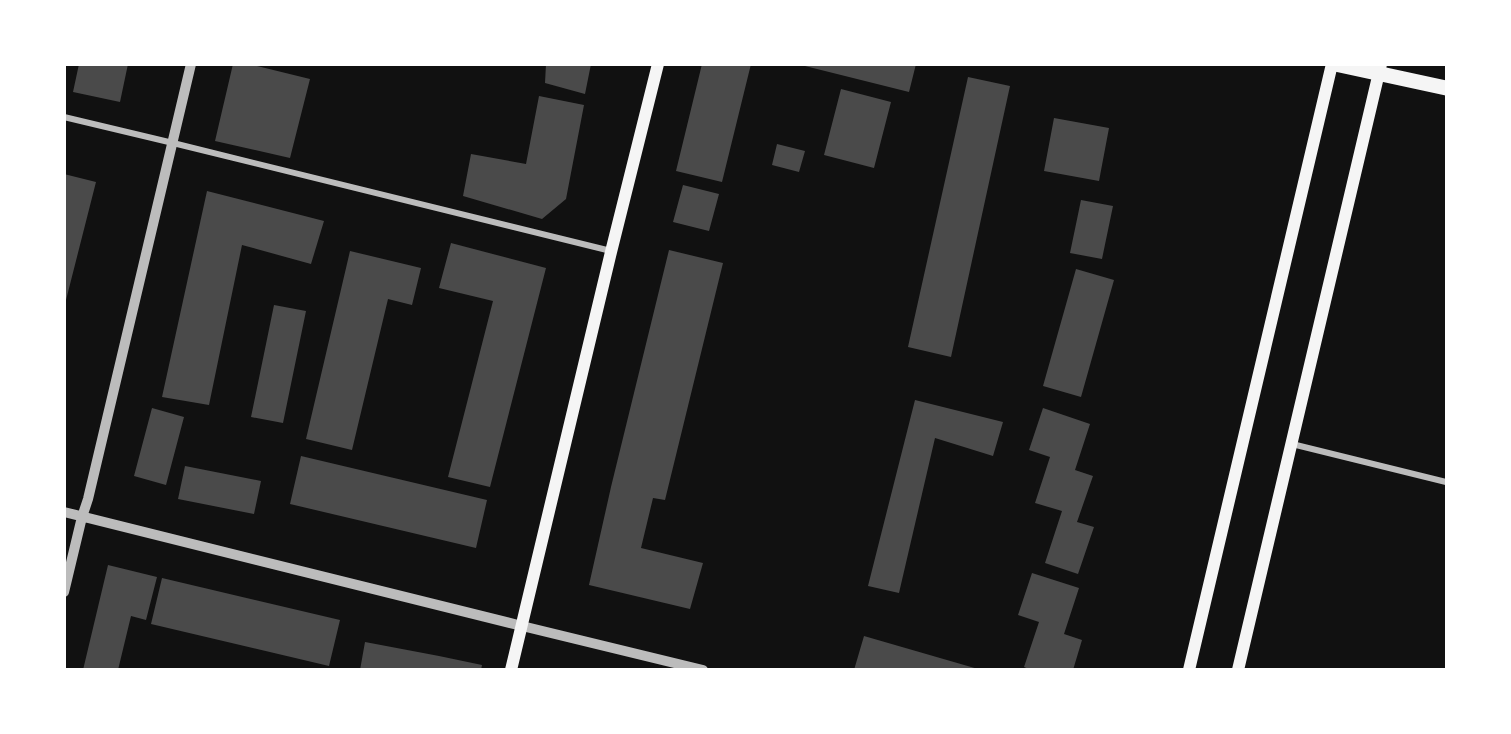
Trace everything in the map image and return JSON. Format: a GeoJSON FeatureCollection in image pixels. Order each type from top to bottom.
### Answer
{"type":"FeatureCollection","features":[{"type":"Feature","properties":{"kind":"main road"},"geometry":{"type":"LineString","coordinates":[[511,669],[658,64]]}},
{"type":"Feature","properties":{"kind":"main road"},"geometry":{"type":"LineString","coordinates":[[1189,669],[1333,64],[1380,69],[1446,88]]}},
{"type":"Feature","properties":{"kind":"main road"},"geometry":{"type":"LineString","coordinates":[[1238,669],[1380,69]]}},
{"type":"Feature","properties":{"kind":"street"},"geometry":{"type":"LineString","coordinates":[[64,592],[191,64]]}},
{"type":"Feature","properties":{"kind":"street"},"geometry":{"type":"LineString","coordinates":[[64,117],[173,142],[611,252]]}},
{"type":"Feature","properties":{"kind":"street"},"geometry":{"type":"LineString","coordinates":[[1292,444],[1446,482]]}},
{"type":"Feature","properties":{"kind":"street"},"geometry":{"type":"LineString","coordinates":[[64,512],[703,669]]}},
{"type":"Feature","properties":{"kind":"building"},"geometry":{"type":"Polygon","coordinates":[[[79,64],[128,64],[120,102],[73,92],[79,64]]]}},
{"type":"Feature","properties":{"kind":"building"},"geometry":{"type":"Polygon","coordinates":[[[233,64],[249,64],[310,79],[290,158],[215,141],[233,64]]]}},
{"type":"Feature","properties":{"kind":"building"},"geometry":{"type":"Polygon","coordinates":[[[546,64],[591,64],[585,94],[545,83],[546,64]]]}},
{"type":"Feature","properties":{"kind":"building"},"geometry":{"type":"Polygon","coordinates":[[[702,64],[751,64],[722,182],[676,171],[702,64]]]}},
{"type":"Feature","properties":{"kind":"building"},"geometry":{"type":"Polygon","coordinates":[[[797,64],[916,64],[909,92],[797,64]]]}},
{"type":"Feature","properties":{"kind":"building"},"geometry":{"type":"Polygon","coordinates":[[[968,77],[1010,86],[951,357],[908,347],[968,77]]]}},
{"type":"Feature","properties":{"kind":"building"},"geometry":{"type":"Polygon","coordinates":[[[841,89],[891,102],[874,168],[824,155],[841,89]]]}},
{"type":"Feature","properties":{"kind":"building"},"geometry":{"type":"Polygon","coordinates":[[[539,96],[584,105],[566,199],[542,219],[463,196],[471,154],[526,164],[539,96]]]}},
{"type":"Feature","properties":{"kind":"building"},"geometry":{"type":"Polygon","coordinates":[[[1054,118],[1109,128],[1099,181],[1044,171],[1054,118]]]}},
{"type":"Feature","properties":{"kind":"building"},"geometry":{"type":"Polygon","coordinates":[[[777,144],[805,151],[799,172],[772,165],[777,144]]]}},
{"type":"Feature","properties":{"kind":"building"},"geometry":{"type":"Polygon","coordinates":[[[64,174],[96,182],[65,304],[64,304],[64,174]]]}},
{"type":"Feature","properties":{"kind":"building"},"geometry":{"type":"Polygon","coordinates":[[[683,185],[719,194],[709,231],[673,222],[683,185]]]}},
{"type":"Feature","properties":{"kind":"building"},"geometry":{"type":"Polygon","coordinates":[[[207,191],[324,221],[311,264],[242,245],[209,405],[162,397],[207,191]]]}},
{"type":"Feature","properties":{"kind":"building"},"geometry":{"type":"Polygon","coordinates":[[[1081,200],[1113,206],[1102,259],[1070,253],[1081,200]]]}},
{"type":"Feature","properties":{"kind":"building"},"geometry":{"type":"Polygon","coordinates":[[[451,243],[546,268],[490,487],[448,477],[493,301],[439,288],[451,243]]]}},
{"type":"Feature","properties":{"kind":"building"},"geometry":{"type":"Polygon","coordinates":[[[669,250],[723,263],[665,500],[653,498],[641,548],[703,563],[690,609],[589,585],[669,250]]]}},
{"type":"Feature","properties":{"kind":"building"},"geometry":{"type":"Polygon","coordinates":[[[350,251],[421,268],[412,305],[388,299],[352,450],[306,439],[350,251]]]}},
{"type":"Feature","properties":{"kind":"building"},"geometry":{"type":"Polygon","coordinates":[[[1076,269],[1114,280],[1081,397],[1043,386],[1076,269]]]}},
{"type":"Feature","properties":{"kind":"building"},"geometry":{"type":"Polygon","coordinates":[[[274,305],[306,311],[283,423],[251,417],[274,305]]]}},
{"type":"Feature","properties":{"kind":"building"},"geometry":{"type":"Polygon","coordinates":[[[915,400],[1003,422],[993,456],[935,438],[899,593],[868,586],[915,400]]]}},
{"type":"Feature","properties":{"kind":"building"},"geometry":{"type":"Polygon","coordinates":[[[152,408],[184,417],[166,485],[134,476],[152,408]]]}},
{"type":"Feature","properties":{"kind":"building"},"geometry":{"type":"Polygon","coordinates":[[[1043,408],[1090,424],[1075,470],[1093,476],[1077,522],[1094,527],[1078,574],[1045,563],[1062,511],[1035,503],[1050,457],[1029,450],[1043,408]]]}},
{"type":"Feature","properties":{"kind":"building"},"geometry":{"type":"Polygon","coordinates":[[[301,456],[487,500],[476,548],[290,504],[301,456]]]}},
{"type":"Feature","properties":{"kind":"building"},"geometry":{"type":"Polygon","coordinates":[[[185,466],[261,481],[254,514],[178,499],[185,466]]]}},
{"type":"Feature","properties":{"kind":"building"},"geometry":{"type":"Polygon","coordinates":[[[108,565],[157,577],[146,620],[131,616],[118,670],[83,670],[108,565]]]}},
{"type":"Feature","properties":{"kind":"building"},"geometry":{"type":"Polygon","coordinates":[[[1032,573],[1079,588],[1064,634],[1082,640],[1073,670],[1031,670],[1024,667],[1039,622],[1018,615],[1032,573]]]}},
{"type":"Feature","properties":{"kind":"building"},"geometry":{"type":"Polygon","coordinates":[[[162,578],[340,620],[329,666],[151,624],[162,578]]]}},
{"type":"Feature","properties":{"kind":"building"},"geometry":{"type":"Polygon","coordinates":[[[864,636],[978,669],[978,670],[854,670],[864,636]]]}},
{"type":"Feature","properties":{"kind":"building"},"geometry":{"type":"Polygon","coordinates":[[[365,642],[482,665],[481,670],[360,670],[365,642]]]}}]}
